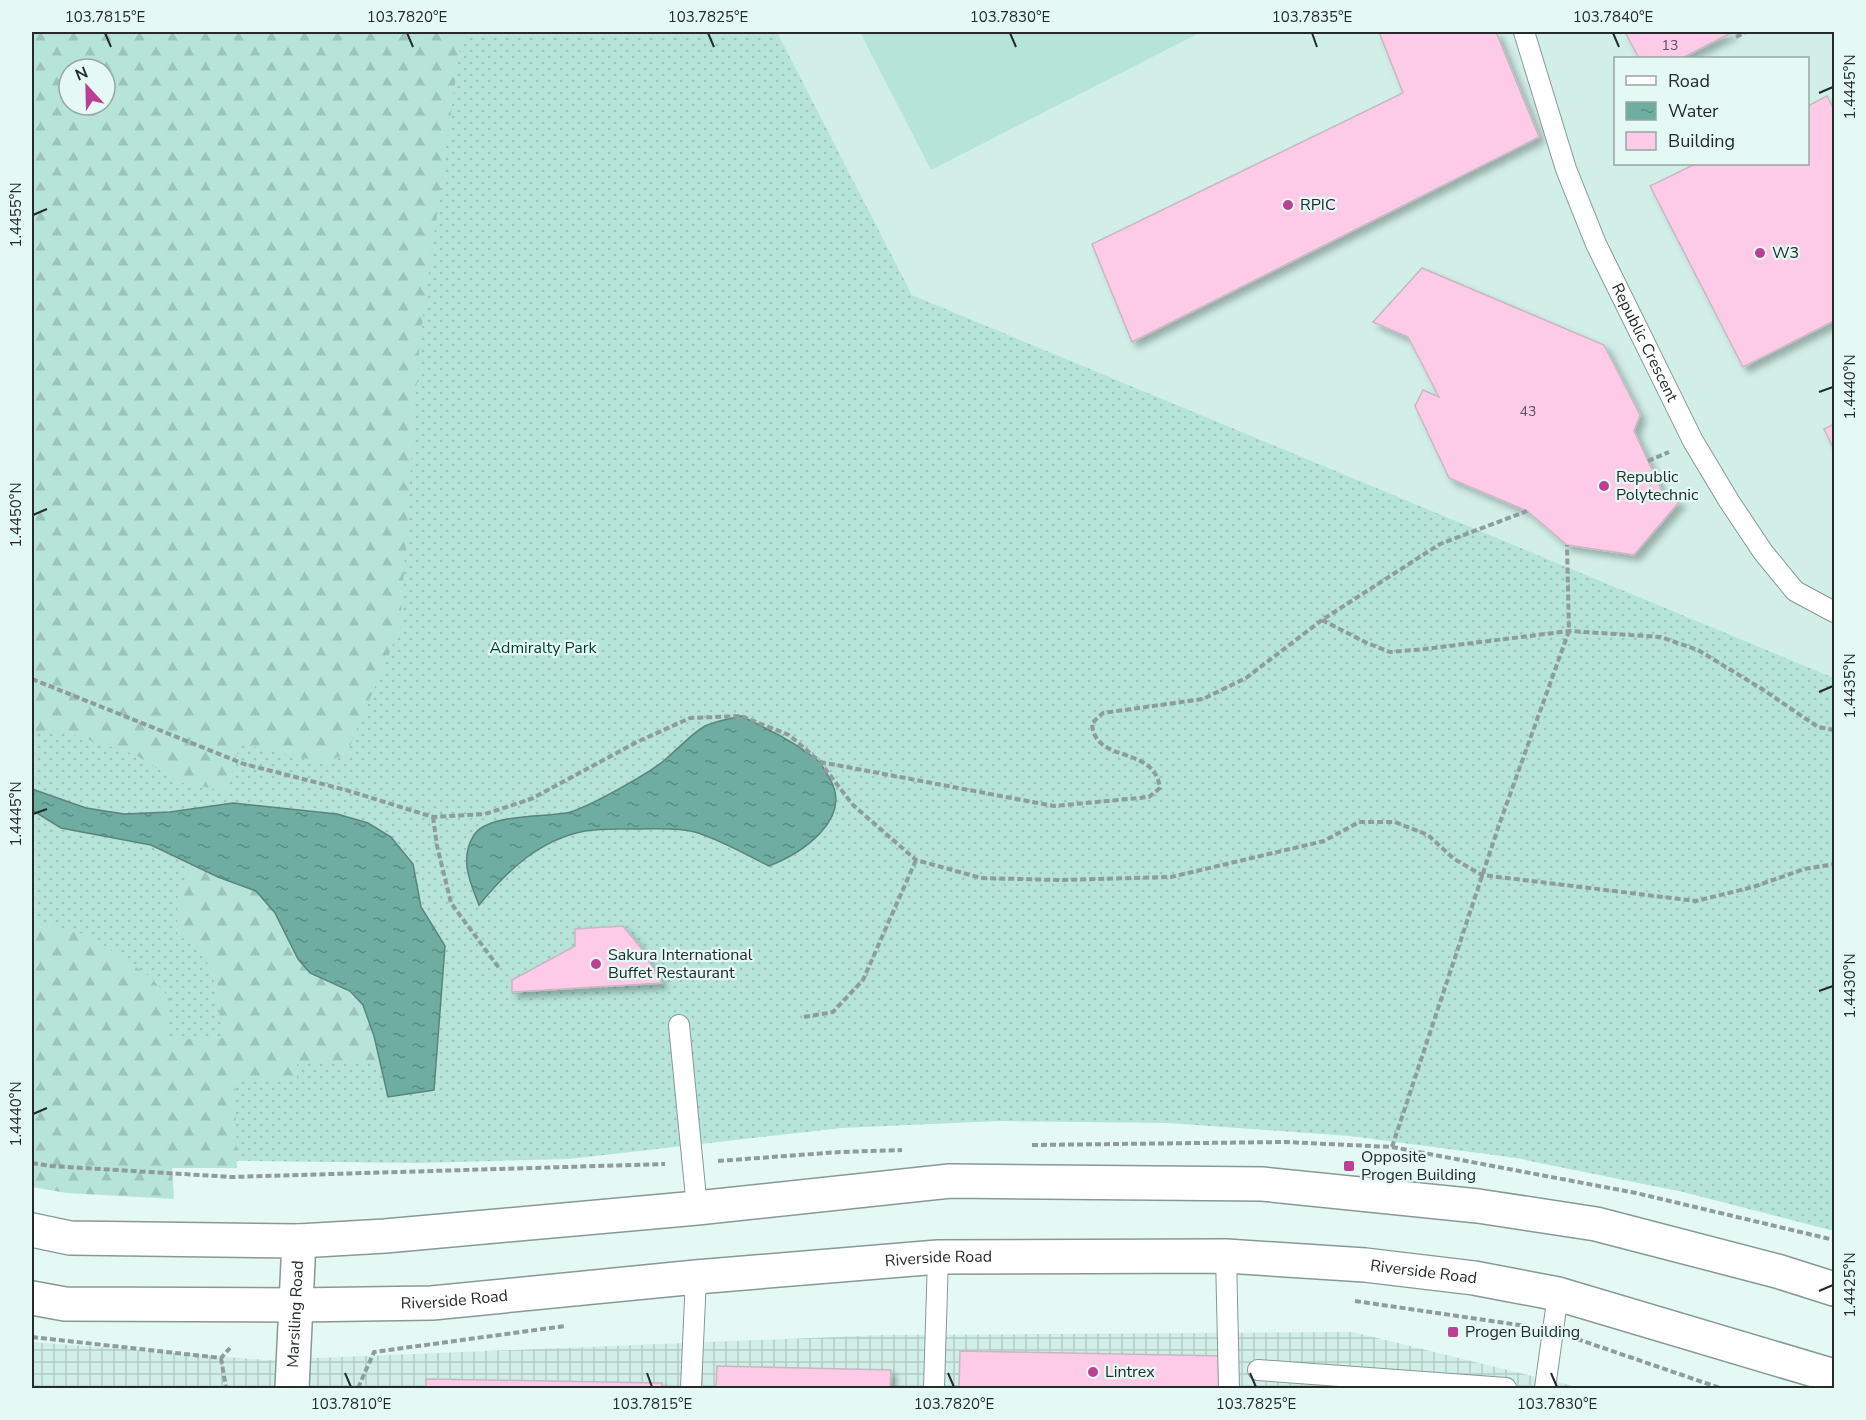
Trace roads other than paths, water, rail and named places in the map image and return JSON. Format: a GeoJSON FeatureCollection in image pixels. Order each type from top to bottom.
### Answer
{"type":"FeatureCollection","features":[{"type":"Feature","properties":{"kind":"main road"},"geometry":{"type":"LineString","coordinates":[[32,1230],[70,1238],[299,1241],[385,1236],[697,1208],[951,1181],[1262,1184],[1478,1206],[1596,1224],[1777,1271],[1834,1289]]}},
{"type":"Feature","properties":{"kind":"main road","name":"Marsiling Road"},"geometry":{"type":"LineString","coordinates":[[292,1389],[299,1241]]}},
{"type":"Feature","properties":{"kind":"main road","name":"Riverside Road"},"geometry":{"type":"LineString","coordinates":[[32,1298],[65,1304],[432,1303],[696,1277],[938,1257],[1226,1256],[1376,1266],[1474,1278],[1558,1294],[1834,1376]]}},
{"type":"Feature","properties":{"kind":"lane","name":"Republic Crescent"},"geometry":{"type":"LineString","coordinates":[[1524,32],[1566,169],[1596,243],[1693,441],[1752,535],[1795,591],[1834,612]]}},
{"type":"Feature","properties":{"kind":"lane"},"geometry":{"type":"LineString","coordinates":[[679,1026],[697,1208]]}},
{"type":"Feature","properties":{"kind":"lane"},"geometry":{"type":"LineString","coordinates":[[1226,1256],[1229,1389]]}},
{"type":"Feature","properties":{"kind":"lane"},"geometry":{"type":"LineString","coordinates":[[934,1389],[938,1257]]}},
{"type":"Feature","properties":{"kind":"lane"},"geometry":{"type":"LineString","coordinates":[[691,1389],[696,1277]]}},
{"type":"Feature","properties":{"kind":"lane"},"geometry":{"type":"LineString","coordinates":[[1545,1389],[1558,1294]]}},
{"type":"Feature","properties":{"kind":"lane"},"geometry":{"type":"LineString","coordinates":[[1258,1370],[1506,1389]]}},
{"type":"Feature","properties":{"kind":"water"},"geometry":{"type":"Polygon","coordinates":[[[741,716],[808,753],[821,764],[830,779],[835,794],[835,808],[830,821],[820,833],[796,853],[769,866],[714,839],[688,830],[598,829],[585,831],[553,841],[526,858],[501,880],[479,905],[467,870],[467,853],[474,835],[481,828],[503,820],[566,813],[587,805],[618,790],[659,764],[705,726],[741,716]]]}},
{"type":"Feature","properties":{"kind":"water"},"geometry":{"type":"Polygon","coordinates":[[[32,789],[86,808],[124,814],[170,812],[233,803],[337,814],[368,823],[391,837],[413,864],[421,907],[445,946],[434,1090],[388,1097],[374,1036],[363,1005],[350,991],[310,973],[298,959],[275,913],[256,891],[218,877],[151,845],[61,828],[32,810],[32,789]]]}},
{"type":"Feature","properties":{"kind":"place","name":"RPIC"},"geometry":{"type":"Point","coordinates":[1288,205]}},
{"type":"Feature","properties":{"kind":"place","name":"W3"},"geometry":{"type":"Point","coordinates":[1760,253]}},
{"type":"Feature","properties":{"kind":"place","name":"Republic Polytechnic"},"geometry":{"type":"Point","coordinates":[1604,486]}},
{"type":"Feature","properties":{"kind":"place","name":"Sakura International Buffet Restaurant"},"geometry":{"type":"Point","coordinates":[596,964]}},
{"type":"Feature","properties":{"kind":"place","name":"Opposite Progen Building"},"geometry":{"type":"Point","coordinates":[1349,1166]}},
{"type":"Feature","properties":{"kind":"place","name":"Progen Building"},"geometry":{"type":"Point","coordinates":[1453,1332]}},
{"type":"Feature","properties":{"kind":"place","name":"Lintrex"},"geometry":{"type":"Point","coordinates":[1093,1372]}},
{"type":"Feature","properties":{"kind":"park label","name":"Admiralty Park"},"geometry":{"type":"Point","coordinates":[543,648]}}]}
